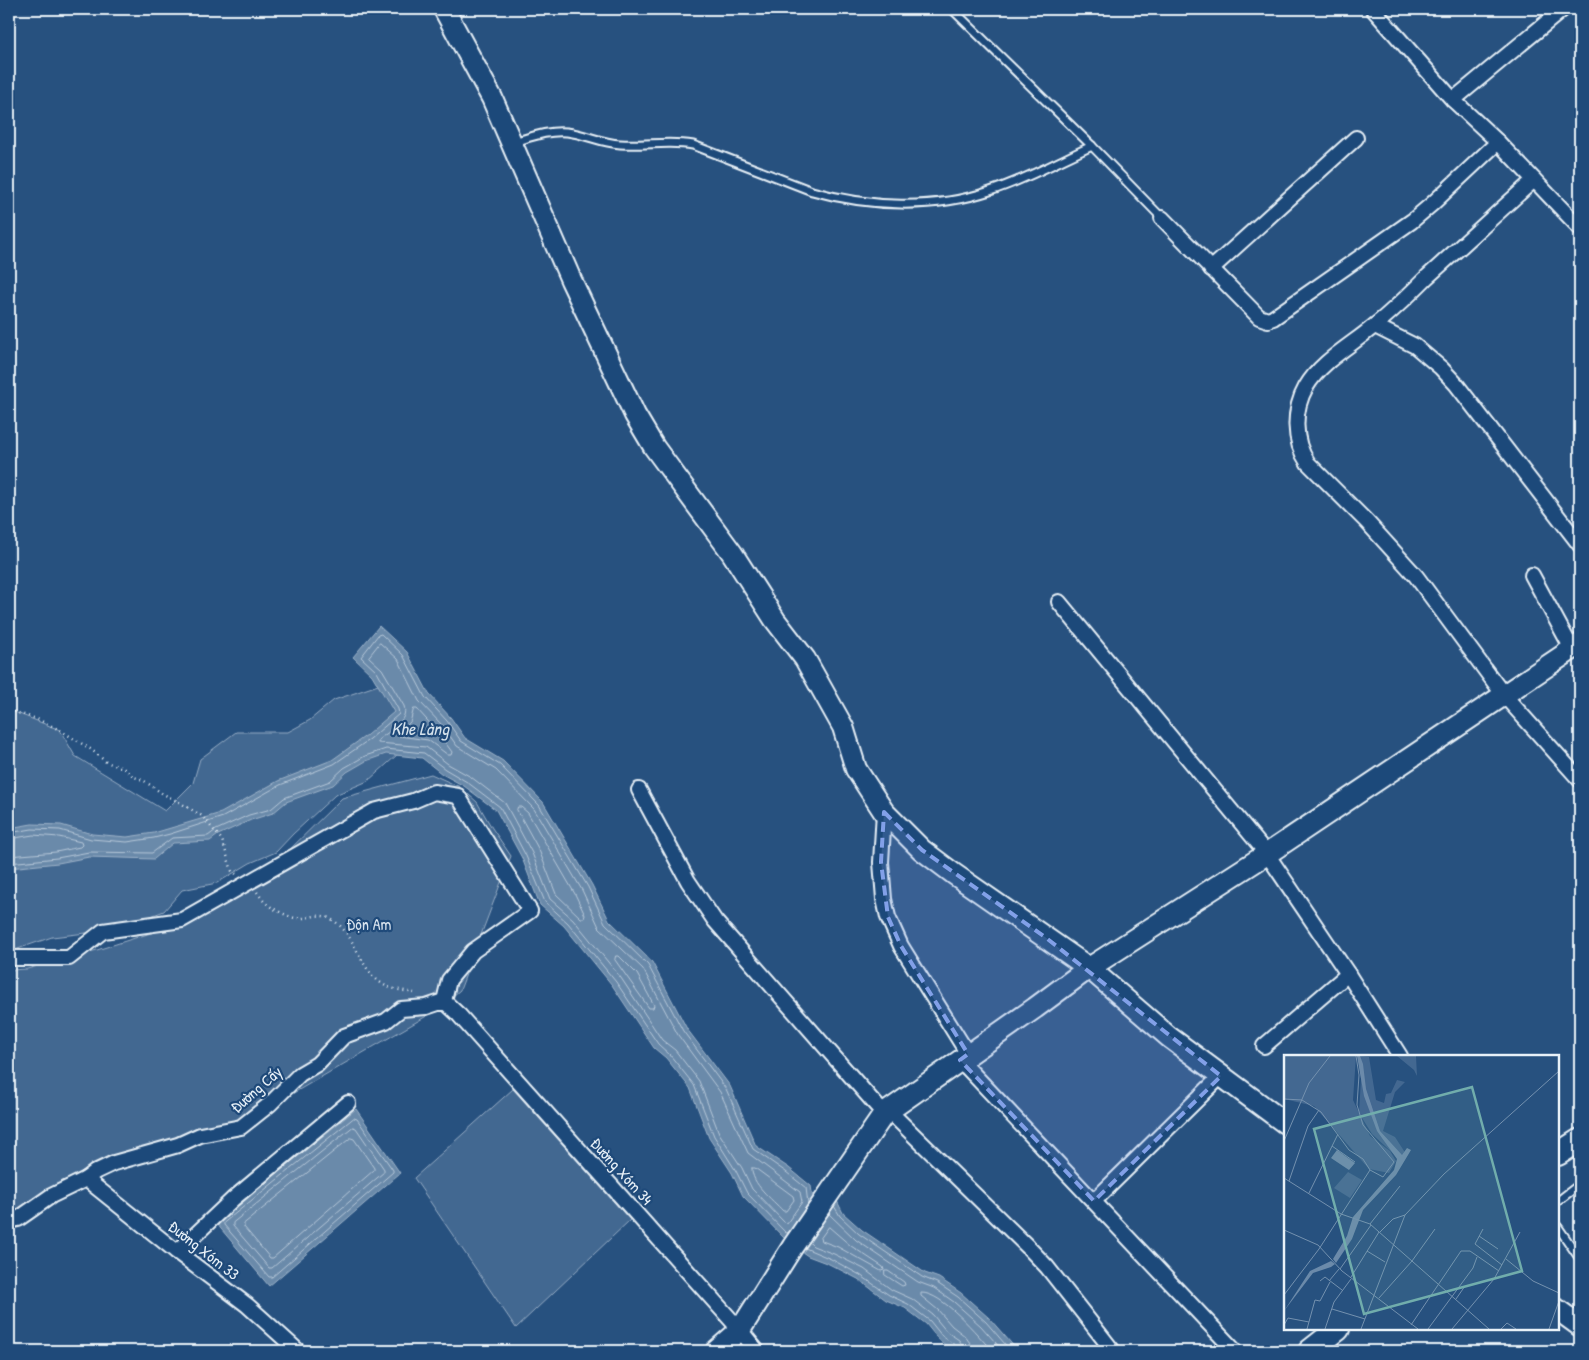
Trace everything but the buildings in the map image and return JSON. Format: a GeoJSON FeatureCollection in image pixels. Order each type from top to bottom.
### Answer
{"type":"FeatureCollection","features":[{"type":"Feature","properties":{"kind":"main road"},"geometry":{"type":"LineString","coordinates":[[1559,1153],[1580,1140]]}},
{"type":"Feature","properties":{"kind":"main road"},"geometry":{"type":"LineString","coordinates":[[1310,1351],[1337,1330]]}},
{"type":"Feature","properties":{"kind":"street"},"geometry":{"type":"LineString","coordinates":[[444,9],[492,98],[571,280],[635,415],[654,447],[732,553],[775,620],[805,658],[843,727],[856,769],[884,812],[922,850],[1089,968],[1169,1037],[1284,1123]]}},
{"type":"Feature","properties":{"kind":"street"},"geometry":{"type":"LineString","coordinates":[[1373,9],[1453,100],[1498,142],[1580,228]]}},
{"type":"Feature","properties":{"kind":"street"},"geometry":{"type":"LineString","coordinates":[[1453,100],[1563,9]]}},
{"type":"Feature","properties":{"kind":"street"},"geometry":{"type":"LineString","coordinates":[[1211,269],[1356,138]]}},
{"type":"Feature","properties":{"kind":"street"},"geometry":{"type":"LineString","coordinates":[[1162,218],[1259,317],[1268,320],[1412,221],[1498,142]]}},
{"type":"Feature","properties":{"kind":"street"},"geometry":{"type":"LineString","coordinates":[[1534,180],[1375,326],[1329,362],[1306,387],[1300,401],[1297,417],[1298,443],[1302,454],[1312,468],[1367,522],[1416,576],[1504,694],[1580,780]]}},
{"type":"Feature","properties":{"kind":"street"},"geometry":{"type":"LineString","coordinates":[[1375,326],[1415,346],[1441,368],[1462,392],[1580,545]]}},
{"type":"Feature","properties":{"kind":"street"},"geometry":{"type":"LineString","coordinates":[[716,1351],[740,1330],[792,1246],[886,1112],[1089,968],[1267,854],[1576,647],[1532,575]]}},
{"type":"Feature","properties":{"kind":"street"},"geometry":{"type":"LineString","coordinates":[[1059,602],[1267,854],[1348,974],[1399,1055]]}},
{"type":"Feature","properties":{"kind":"street"},"geometry":{"type":"LineString","coordinates":[[639,790],[688,881],[715,921],[886,1112],[1047,1267],[1113,1351]]}},
{"type":"Feature","properties":{"kind":"street"},"geometry":{"type":"LineString","coordinates":[[9,958],[69,958],[103,931],[182,920],[374,811],[414,801],[434,792],[458,796],[530,911],[473,952],[449,980],[444,1001]]}},
{"type":"Feature","properties":{"kind":"street"},"geometry":{"type":"LineString","coordinates":[[884,812],[881,871],[888,917],[901,946],[964,1057],[1094,1201],[1235,1351]]}},
{"type":"Feature","properties":{"kind":"street"},"geometry":{"type":"LineString","coordinates":[[1264,1046],[1348,974]]}},
{"type":"Feature","properties":{"kind":"street","name":"Đường Xóm 34"},"geometry":{"type":"LineString","coordinates":[[444,1001],[460,1015],[757,1351]]}},
{"type":"Feature","properties":{"kind":"street","name":"Đường Cấy"},"geometry":{"type":"LineString","coordinates":[[9,1222],[18,1219],[51,1196],[86,1180],[95,1172],[114,1163],[178,1145],[200,1135],[241,1127],[270,1104],[300,1074],[317,1064],[344,1036],[386,1020],[401,1010],[426,1007],[444,1001]]}},
{"type":"Feature","properties":{"kind":"street"},"geometry":{"type":"LineString","coordinates":[[1094,1201],[1221,1076]]}},
{"type":"Feature","properties":{"kind":"street"},"geometry":{"type":"LineString","coordinates":[[177,1252],[239,1193],[348,1103]]}},
{"type":"Feature","properties":{"kind":"street","name":"Đường Xóm 33"},"geometry":{"type":"LineString","coordinates":[[86,1180],[248,1305],[298,1351]]}},
{"type":"Feature","properties":{"kind":"street"},"geometry":{"type":"LineString","coordinates":[[1559,1311],[1580,1326]]}},
{"type":"Feature","properties":{"kind":"lane"},"geometry":{"type":"LineString","coordinates":[[952,9],[1092,146],[1162,218]]}},
{"type":"Feature","properties":{"kind":"lane"},"geometry":{"type":"LineString","coordinates":[[512,143],[539,134],[567,132],[603,142],[621,144],[682,143],[693,145],[830,196],[890,204],[916,204],[954,200],[991,191],[1092,146]]}},
{"type":"Feature","properties":{"kind":"lane"},"geometry":{"type":"LineString","coordinates":[[1559,1200],[1580,1184]]}},
{"type":"Feature","properties":{"kind":"lane"},"geometry":{"type":"LineString","coordinates":[[1559,1228],[1580,1259]]}},
{"type":"Feature","properties":{"kind":"path"},"geometry":{"type":"LineString","coordinates":[[9,710],[37,719],[60,730],[92,750],[106,762],[123,768],[134,777],[143,780],[162,794],[202,816],[219,836],[232,871],[248,882],[267,904],[295,918],[321,915],[338,924],[355,945],[366,969],[386,987],[444,1001]]}},
{"type":"Feature","properties":{"kind":"highlighted area"},"geometry":{"type":"Polygon","coordinates":[[[884,812],[922,850],[1045,937],[1221,1076],[1094,1201],[960,1060],[968,1054],[901,946],[888,917],[881,862],[884,812]]]}},
{"type":"Feature","properties":{"kind":"green space"},"geometry":{"type":"Polygon","coordinates":[[[396,679],[463,752],[397,755],[368,781],[335,795],[276,852],[250,863],[217,883],[182,890],[164,911],[103,931],[52,937],[9,952],[9,710],[60,730],[75,756],[165,811],[193,783],[200,759],[236,732],[288,732],[310,720],[334,700],[396,679]]]}},
{"type":"Feature","properties":{"kind":"green space","name":"Độn Am"},"geometry":{"type":"Polygon","coordinates":[[[431,774],[460,787],[477,802],[511,856],[460,990],[437,1010],[252,1117],[9,1213],[9,970],[27,969],[97,950],[173,926],[276,863],[342,798],[431,774]]]}},
{"type":"Feature","properties":{"kind":"green space"},"geometry":{"type":"Polygon","coordinates":[[[513,1089],[630,1220],[516,1328],[414,1178],[513,1089]]]}},
{"type":"Feature","properties":{"kind":"water","name":"Khe Làng"},"geometry":{"type":"Polygon","coordinates":[[[379,626],[407,652],[429,694],[451,718],[465,738],[503,761],[543,802],[592,885],[609,920],[652,962],[687,1029],[730,1086],[756,1146],[789,1168],[811,1186],[814,1205],[787,1241],[743,1196],[732,1173],[709,1138],[690,1088],[666,1058],[654,1048],[612,985],[564,926],[540,905],[522,858],[496,810],[464,786],[442,774],[422,758],[386,754],[366,761],[347,772],[333,785],[286,802],[273,813],[251,820],[218,835],[210,841],[173,843],[154,859],[89,857],[58,863],[9,868],[9,828],[32,824],[61,825],[92,834],[127,837],[154,833],[221,813],[278,781],[332,760],[367,735],[394,712],[372,675],[353,657],[379,626]]]}},
{"type":"Feature","properties":{"kind":"water"},"geometry":{"type":"Polygon","coordinates":[[[356,1109],[400,1173],[269,1286],[216,1223],[356,1109]]]}},
{"type":"Feature","properties":{"kind":"water"},"geometry":{"type":"Polygon","coordinates":[[[831,1189],[843,1213],[862,1230],[925,1273],[939,1278],[961,1293],[989,1318],[1018,1351],[953,1351],[939,1340],[926,1324],[905,1308],[886,1300],[858,1279],[829,1264],[808,1256],[793,1246],[831,1189]]]}}]}
